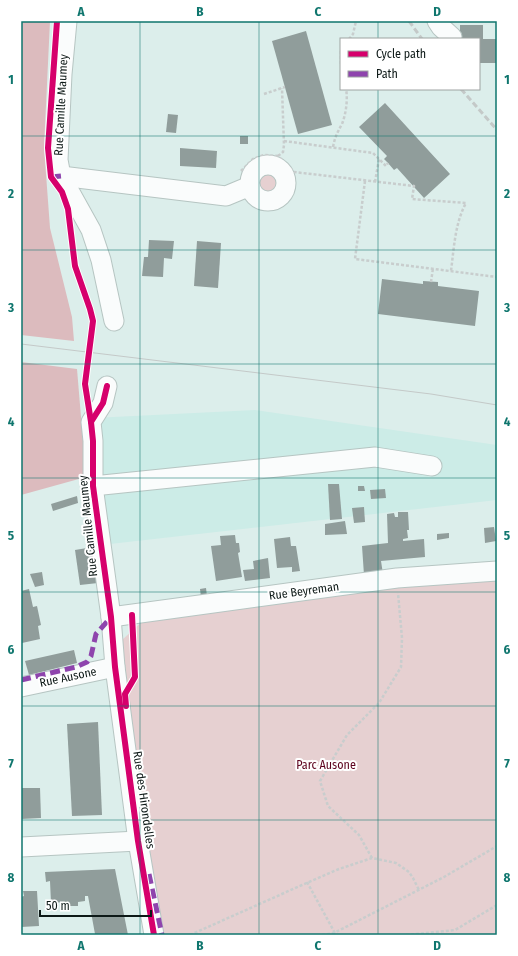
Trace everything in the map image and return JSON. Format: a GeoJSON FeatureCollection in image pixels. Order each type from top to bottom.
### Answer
{"type":"FeatureCollection","features":[{"type":"Feature","properties":{"kind":"street","name":"Rue Camille Maumey"},"geometry":{"type":"LineString","coordinates":[[67,21],[62,74],[58,160],[61,176],[91,230],[101,260],[114,321]]}},
{"type":"Feature","properties":{"kind":"street"},"geometry":{"type":"LineString","coordinates":[[437,21],[441,28],[452,37]]}},
{"type":"Feature","properties":{"kind":"street"},"geometry":{"type":"LineString","coordinates":[[61,176],[226,196],[250,186]]}},
{"type":"Feature","properties":{"kind":"street","name":"Rue Camille Maumey"},"geometry":{"type":"LineString","coordinates":[[107,386],[103,403],[91,422],[94,440],[93,486],[111,617],[115,667]]}},
{"type":"Feature","properties":{"kind":"street"},"geometry":{"type":"LineString","coordinates":[[93,486],[375,457],[432,466]]}},
{"type":"Feature","properties":{"kind":"street","name":"Rue Beyreman"},"geometry":{"type":"LineString","coordinates":[[111,617],[397,578],[497,571]]}},
{"type":"Feature","properties":{"kind":"street","name":"Rue Ausone"},"geometry":{"type":"LineString","coordinates":[[21,687],[115,667]]}},
{"type":"Feature","properties":{"kind":"street","name":"Rue des Hirondelles"},"geometry":{"type":"LineString","coordinates":[[115,667],[138,841],[154,935]]}},
{"type":"Feature","properties":{"kind":"street"},"geometry":{"type":"LineString","coordinates":[[21,847],[138,841]]}},
{"type":"Feature","properties":{"kind":"path"},"geometry":{"type":"LineString","coordinates":[[350,38],[353,34],[356,21]]}},
{"type":"Feature","properties":{"kind":"path"},"geometry":{"type":"LineString","coordinates":[[264,94],[283,88],[284,152],[278,156]]}},
{"type":"Feature","properties":{"kind":"path"},"geometry":{"type":"LineString","coordinates":[[333,147],[335,136],[342,122],[346,107],[346,90]]}},
{"type":"Feature","properties":{"kind":"path"},"geometry":{"type":"LineString","coordinates":[[284,141],[373,153],[386,166],[388,163]]}},
{"type":"Feature","properties":{"kind":"path"},"geometry":{"type":"LineString","coordinates":[[375,182],[379,160]]}},
{"type":"Feature","properties":{"kind":"path"},"geometry":{"type":"LineString","coordinates":[[365,180],[355,259],[497,277]]}},
{"type":"Feature","properties":{"kind":"path"},"geometry":{"type":"LineString","coordinates":[[414,186],[412,199],[466,203],[461,212],[451,271]]}},
{"type":"Feature","properties":{"kind":"path"},"geometry":{"type":"LineString","coordinates":[[431,282],[433,268]]}},
{"type":"Feature","properties":{"kind":"path"},"geometry":{"type":"LineString","coordinates":[[372,858],[359,835],[328,806],[320,781],[347,735],[379,703],[400,666],[402,638],[397,578]]}},
{"type":"Feature","properties":{"kind":"path"},"geometry":{"type":"LineString","coordinates":[[322,935],[335,934],[444,877],[497,846]]}},
{"type":"Feature","properties":{"kind":"path"},"geometry":{"type":"LineString","coordinates":[[190,935],[307,882],[372,858],[396,863],[409,872],[419,890]]}},
{"type":"Feature","properties":{"kind":"path"},"geometry":{"type":"LineString","coordinates":[[307,882],[335,934]]}},
{"type":"Feature","properties":{"kind":"path"},"geometry":{"type":"LineString","coordinates":[[406,935],[455,930],[497,905]]}},
{"type":"Feature","properties":{"kind":"shaded area"},"geometry":{"type":"Polygon","coordinates":[[[21,21],[50,21],[44,147],[50,228],[72,317],[74,341],[21,335],[21,21]]]}},
{"type":"Feature","properties":{"kind":"shaded area"},"geometry":{"type":"Polygon","coordinates":[[[21,362],[77,369],[86,477],[21,495],[21,362]]]}},
{"type":"Feature","properties":{"kind":"shaded area"},"geometry":{"type":"Polygon","coordinates":[[[255,410],[497,445],[497,500],[110,544],[93,418],[255,410]]]}},
{"type":"Feature","properties":{"kind":"green space"},"geometry":{"type":"Polygon","coordinates":[[[268,171],[277,174],[280,183],[277,192],[268,195],[259,192],[256,183],[259,174],[268,171]]]}},
{"type":"Feature","properties":{"kind":"green space","name":"Parc Ausone"},"geometry":{"type":"Polygon","coordinates":[[[497,575],[497,935],[164,935],[143,823],[122,640],[148,616],[497,575]]]}},
{"type":"Feature","properties":{"kind":"building"},"geometry":{"type":"Polygon","coordinates":[[[460,25],[483,25],[483,39],[497,39],[497,63],[480,63],[480,38],[460,38],[460,25]]]}},
{"type":"Feature","properties":{"kind":"building"},"geometry":{"type":"Polygon","coordinates":[[[306,31],[332,125],[298,134],[272,41],[306,31]]]}},
{"type":"Feature","properties":{"kind":"building"},"geometry":{"type":"Polygon","coordinates":[[[385,103],[450,174],[424,198],[397,168],[394,170],[384,159],[387,156],[359,127],[385,103]]]}},
{"type":"Feature","properties":{"kind":"building"},"geometry":{"type":"Polygon","coordinates":[[[168,114],[178,115],[176,133],[166,132],[168,114]]]}},
{"type":"Feature","properties":{"kind":"building"},"geometry":{"type":"Polygon","coordinates":[[[240,136],[248,136],[248,144],[240,144],[240,136]]]}},
{"type":"Feature","properties":{"kind":"building"},"geometry":{"type":"Polygon","coordinates":[[[180,148],[217,151],[216,168],[180,166],[180,148]]]}},
{"type":"Feature","properties":{"kind":"building"},"geometry":{"type":"Polygon","coordinates":[[[149,240],[174,241],[172,259],[164,258],[163,277],[142,276],[144,257],[148,257],[149,240]]]}},
{"type":"Feature","properties":{"kind":"building"},"geometry":{"type":"Polygon","coordinates":[[[197,241],[221,243],[218,288],[194,286],[197,241]]]}},
{"type":"Feature","properties":{"kind":"building"},"geometry":{"type":"Polygon","coordinates":[[[382,279],[423,284],[423,281],[438,282],[438,286],[479,291],[475,326],[378,314],[382,279]]]}},
{"type":"Feature","properties":{"kind":"building"},"geometry":{"type":"Polygon","coordinates":[[[328,484],[339,484],[342,519],[330,520],[328,484]]]}},
{"type":"Feature","properties":{"kind":"building"},"geometry":{"type":"Polygon","coordinates":[[[358,486],[364,486],[365,491],[358,491],[358,486]]]}},
{"type":"Feature","properties":{"kind":"building"},"geometry":{"type":"Polygon","coordinates":[[[385,489],[386,498],[371,499],[370,490],[385,489]]]}},
{"type":"Feature","properties":{"kind":"building"},"geometry":{"type":"Polygon","coordinates":[[[77,496],[78,503],[53,511],[51,504],[77,496]]]}},
{"type":"Feature","properties":{"kind":"building"},"geometry":{"type":"Polygon","coordinates":[[[364,507],[365,522],[354,523],[352,508],[364,507]]]}},
{"type":"Feature","properties":{"kind":"building"},"geometry":{"type":"Polygon","coordinates":[[[398,512],[408,512],[408,538],[403,539],[403,541],[424,539],[425,557],[381,561],[383,574],[364,575],[362,546],[388,543],[387,514],[394,513],[395,517],[398,517],[398,512]]]}},
{"type":"Feature","properties":{"kind":"building"},"geometry":{"type":"Polygon","coordinates":[[[345,521],[347,534],[325,535],[325,524],[345,521]]]}},
{"type":"Feature","properties":{"kind":"building"},"geometry":{"type":"Polygon","coordinates":[[[494,527],[496,541],[485,543],[484,528],[494,527]]]}},
{"type":"Feature","properties":{"kind":"building"},"geometry":{"type":"Polygon","coordinates":[[[449,533],[449,538],[437,540],[437,534],[449,533]]]}},
{"type":"Feature","properties":{"kind":"building"},"geometry":{"type":"Polygon","coordinates":[[[235,535],[236,543],[239,543],[240,552],[238,553],[242,577],[216,581],[211,546],[221,545],[220,536],[235,535]]]}},
{"type":"Feature","properties":{"kind":"building"},"geometry":{"type":"Polygon","coordinates":[[[290,537],[291,546],[296,546],[300,571],[292,572],[292,567],[277,568],[274,539],[290,537]]]}},
{"type":"Feature","properties":{"kind":"building"},"geometry":{"type":"Polygon","coordinates":[[[93,547],[98,583],[80,585],[75,550],[93,547]]]}},
{"type":"Feature","properties":{"kind":"building"},"geometry":{"type":"Polygon","coordinates":[[[268,558],[270,578],[245,581],[243,570],[254,569],[253,561],[268,558]]]}},
{"type":"Feature","properties":{"kind":"building"},"geometry":{"type":"Polygon","coordinates":[[[42,572],[44,585],[35,587],[30,574],[42,572]]]}},
{"type":"Feature","properties":{"kind":"building"},"geometry":{"type":"Polygon","coordinates":[[[206,588],[207,596],[201,597],[200,589],[206,588]]]}},
{"type":"Feature","properties":{"kind":"building"},"geometry":{"type":"Polygon","coordinates":[[[29,589],[33,607],[37,606],[41,625],[38,626],[40,639],[22,643],[21,591],[29,589]]]}},
{"type":"Feature","properties":{"kind":"building"},"geometry":{"type":"Polygon","coordinates":[[[74,650],[77,663],[29,675],[25,661],[74,650]]]}},
{"type":"Feature","properties":{"kind":"building"},"geometry":{"type":"Polygon","coordinates":[[[98,722],[102,815],[72,816],[67,724],[98,722]]]}},
{"type":"Feature","properties":{"kind":"building"},"geometry":{"type":"Polygon","coordinates":[[[21,788],[40,788],[41,818],[21,819],[21,788]]]}},
{"type":"Feature","properties":{"kind":"building"},"geometry":{"type":"Polygon","coordinates":[[[115,869],[128,935],[95,934],[88,896],[85,896],[85,901],[78,902],[78,906],[65,906],[64,902],[51,903],[50,881],[46,882],[45,872],[115,869]]]}},
{"type":"Feature","properties":{"kind":"building"},"geometry":{"type":"Polygon","coordinates":[[[23,891],[37,891],[39,926],[21,927],[21,897],[24,896],[23,891]]]}},
{"type":"Feature","properties":{"kind":"tram line"},"geometry":{"type":"LineString","coordinates":[[21,344],[431,394],[497,405]]}},
{"type":"Feature","properties":{"kind":"railway"},"geometry":{"type":"LineString","coordinates":[[409,21],[421,38]]}},
{"type":"Feature","properties":{"kind":"railway"},"geometry":{"type":"LineString","coordinates":[[462,90],[497,130]]}},
{"type":"Feature","properties":{"kind":"marked path"},"geometry":{"type":"LineString","coordinates":[[51,177],[61,176]]}},
{"type":"Feature","properties":{"kind":"marked path"},"geometry":{"type":"LineString","coordinates":[[21,680],[76,667],[87,662],[91,656],[96,634],[111,617]]}},
{"type":"Feature","properties":{"kind":"marked path"},"geometry":{"type":"LineString","coordinates":[[149,874],[162,935]]}},
{"type":"Feature","properties":{"kind":"cycle path"},"geometry":{"type":"LineString","coordinates":[[57,21],[48,148],[51,177],[62,192],[68,209],[75,266],[93,321],[85,384],[91,422]]}},
{"type":"Feature","properties":{"kind":"cycle path"},"geometry":{"type":"LineString","coordinates":[[107,386],[103,403],[91,422],[93,441],[93,486],[111,617],[115,667],[138,841],[154,935]]}},
{"type":"Feature","properties":{"kind":"cycle path"},"geometry":{"type":"LineString","coordinates":[[126,706],[125,694],[135,677],[132,615]]}}]}
